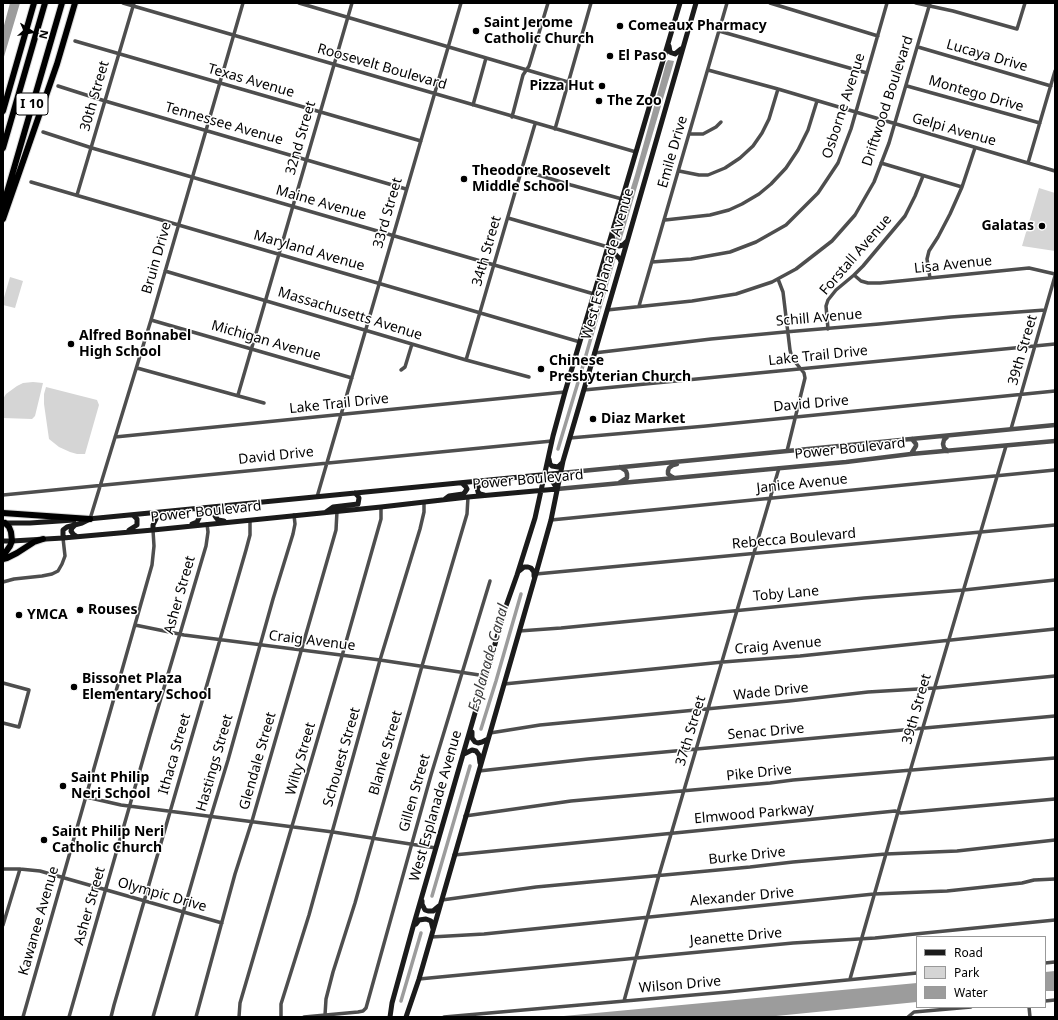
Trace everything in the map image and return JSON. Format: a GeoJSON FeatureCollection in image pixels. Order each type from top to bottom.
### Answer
{"type":"FeatureCollection","features":[{"type":"Feature","properties":{"kind":"highway"},"geometry":{"type":"LineString","coordinates":[[3,111],[34,3]]}},
{"type":"Feature","properties":{"kind":"highway","name":"I 10"},"geometry":{"type":"LineString","coordinates":[[3,148],[46,3]]}},
{"type":"Feature","properties":{"kind":"highway","name":"I 10"},"geometry":{"type":"LineString","coordinates":[[3,206],[62,3]]}},
{"type":"Feature","properties":{"kind":"highway"},"geometry":{"type":"LineString","coordinates":[[3,218],[57,64],[74,3]]}},
{"type":"Feature","properties":{"kind":"highway"},"geometry":{"type":"LineString","coordinates":[[3,513],[90,519]]}},
{"type":"Feature","properties":{"kind":"highway"},"geometry":{"type":"LineString","coordinates":[[3,556],[12,541],[9,527],[4,523]]}},
{"type":"Feature","properties":{"kind":"highway"},"geometry":{"type":"LineString","coordinates":[[3,559],[8,558],[34,542],[43,539]]}},
{"type":"Feature","properties":{"kind":"main road","name":"West Esplanade Avenue"},"geometry":{"type":"LineString","coordinates":[[390,1017],[392,1003],[413,927],[506,606],[519,571],[535,518],[552,441],[565,392],[680,3]]}},
{"type":"Feature","properties":{"kind":"main road","name":"West Esplanade Avenue"},"geometry":{"type":"LineString","coordinates":[[406,1017],[419,978],[536,574],[551,520],[563,461],[628,239],[694,3]]}},
{"type":"Feature","properties":{"kind":"main road"},"geometry":{"type":"LineString","coordinates":[[672,31],[669,47],[670,52],[675,54],[682,48]]}},
{"type":"Feature","properties":{"kind":"main road"},"geometry":{"type":"LineString","coordinates":[[611,234],[615,244],[620,246],[624,245],[628,239]]}},
{"type":"Feature","properties":{"kind":"main road"},"geometry":{"type":"LineString","coordinates":[[604,260],[608,255],[615,254],[620,259],[621,263]]}},
{"type":"Feature","properties":{"kind":"main road"},"geometry":{"type":"LineString","coordinates":[[549,454],[550,464],[552,466],[558,467],[563,461]]}},
{"type":"Feature","properties":{"kind":"main road","name":"Power Boulevard"},"geometry":{"type":"LineString","coordinates":[[4,523],[30,523],[161,513],[561,473]]}},
{"type":"Feature","properties":{"kind":"main road"},"geometry":{"type":"LineString","coordinates":[[545,475],[550,477],[557,489]]}},
{"type":"Feature","properties":{"kind":"main road"},"geometry":{"type":"LineString","coordinates":[[486,496],[480,494],[477,488],[487,480]]}},
{"type":"Feature","properties":{"kind":"main road"},"geometry":{"type":"LineString","coordinates":[[444,500],[449,496],[463,494],[467,489],[462,483]]}},
{"type":"Feature","properties":{"kind":"main road","name":"Power Boulevard"},"geometry":{"type":"LineString","coordinates":[[3,541],[63,538],[153,530],[557,489]]}},
{"type":"Feature","properties":{"kind":"main road"},"geometry":{"type":"LineString","coordinates":[[325,512],[333,507],[358,504],[359,498],[355,493]]}},
{"type":"Feature","properties":{"kind":"main road"},"geometry":{"type":"LineString","coordinates":[[227,522],[218,520],[215,513],[218,510],[225,509],[229,506]]}},
{"type":"Feature","properties":{"kind":"main road"},"geometry":{"type":"LineString","coordinates":[[190,526],[197,522],[200,518],[198,509]]}},
{"type":"Feature","properties":{"kind":"main road"},"geometry":{"type":"LineString","coordinates":[[153,530],[153,525],[157,516],[161,513]]}},
{"type":"Feature","properties":{"kind":"main road"},"geometry":{"type":"LineString","coordinates":[[126,532],[137,525],[137,519],[133,515]]}},
{"type":"Feature","properties":{"kind":"main road"},"geometry":{"type":"LineString","coordinates":[[63,538],[63,530],[67,526],[82,523],[90,519]]}},
{"type":"Feature","properties":{"kind":"main road"},"geometry":{"type":"LineString","coordinates":[[75,525],[71,531],[76,536]]}},
{"type":"Feature","properties":{"kind":"main road"},"geometry":{"type":"LineString","coordinates":[[519,571],[524,567],[531,568],[534,572],[533,583]]}},
{"type":"Feature","properties":{"kind":"main road"},"geometry":{"type":"LineString","coordinates":[[472,725],[472,738],[475,742],[478,743],[488,740]]}},
{"type":"Feature","properties":{"kind":"main road"},"geometry":{"type":"LineString","coordinates":[[464,754],[472,750],[476,751],[479,755],[479,768]]}},
{"type":"Feature","properties":{"kind":"main road"},"geometry":{"type":"LineString","coordinates":[[422,898],[422,904],[425,910],[428,911],[433,911],[441,903]]}},
{"type":"Feature","properties":{"kind":"main road"},"geometry":{"type":"LineString","coordinates":[[413,927],[419,920],[426,919],[431,921],[433,930]]}},
{"type":"Feature","properties":{"kind":"street","name":"Roosevelt Boulevard"},"geometry":{"type":"LineString","coordinates":[[123,3],[133,4],[473,106],[636,152]]}},
{"type":"Feature","properties":{"kind":"street","name":"Bruin Drive"},"geometry":{"type":"LineString","coordinates":[[90,519],[137,368],[243,3]]}},
{"type":"Feature","properties":{"kind":"street"},"geometry":{"type":"LineString","coordinates":[[299,3],[568,82]]}},
{"type":"Feature","properties":{"kind":"street","name":"32nd Street"},"geometry":{"type":"LineString","coordinates":[[238,395],[352,3]]}},
{"type":"Feature","properties":{"kind":"street","name":"33rd Street"},"geometry":{"type":"LineString","coordinates":[[317,497],[461,3]]}},
{"type":"Feature","properties":{"kind":"street"},"geometry":{"type":"LineString","coordinates":[[512,117],[523,75],[529,66],[548,3]]}},
{"type":"Feature","properties":{"kind":"street"},"geometry":{"type":"LineString","coordinates":[[555,129],[591,3]]}},
{"type":"Feature","properties":{"kind":"street","name":"Emile Drive"},"geometry":{"type":"LineString","coordinates":[[639,306],[727,3]]}},
{"type":"Feature","properties":{"kind":"street"},"geometry":{"type":"LineString","coordinates":[[770,3],[878,36]]}},
{"type":"Feature","properties":{"kind":"street","name":"Osborne Avenue"},"geometry":{"type":"LineString","coordinates":[[652,262],[692,259],[730,252],[756,242],[786,225],[818,193],[838,163],[851,129],[887,3]]}},
{"type":"Feature","properties":{"kind":"street"},"geometry":{"type":"LineString","coordinates":[[916,3],[930,4],[1017,29],[1025,3]]}},
{"type":"Feature","properties":{"kind":"street","name":"30th Street"},"geometry":{"type":"LineString","coordinates":[[77,195],[133,4]]}},
{"type":"Feature","properties":{"kind":"street","name":"Driftwood Boulevard"},"geometry":{"type":"LineString","coordinates":[[607,310],[692,301],[736,294],[778,279],[796,269],[832,241],[855,215],[874,182],[889,143],[907,86],[930,4]]}},
{"type":"Feature","properties":{"kind":"street"},"geometry":{"type":"LineString","coordinates":[[720,31],[867,73]]}},
{"type":"Feature","properties":{"kind":"street","name":"Texas Avenue"},"geometry":{"type":"LineString","coordinates":[[75,41],[421,141]]}},
{"type":"Feature","properties":{"kind":"street","name":"Lucaya Drive"},"geometry":{"type":"LineString","coordinates":[[918,47],[1051,86]]}},
{"type":"Feature","properties":{"kind":"street"},"geometry":{"type":"LineString","coordinates":[[473,106],[486,58]]}},
{"type":"Feature","properties":{"kind":"street","name":"Gelpi Avenue"},"geometry":{"type":"LineString","coordinates":[[708,70],[778,89],[1055,171]]}},
{"type":"Feature","properties":{"kind":"street"},"geometry":{"type":"LineString","coordinates":[[1028,163],[1055,71]]}},
{"type":"Feature","properties":{"kind":"street","name":"Tennessee Avenue"},"geometry":{"type":"LineString","coordinates":[[58,86],[406,189]]}},
{"type":"Feature","properties":{"kind":"street","name":"Montego Drive"},"geometry":{"type":"LineString","coordinates":[[907,86],[1040,123]]}},
{"type":"Feature","properties":{"kind":"street"},"geometry":{"type":"LineString","coordinates":[[679,171],[699,175],[708,174],[725,168],[740,158],[753,146],[762,133],[769,118],[778,89]]}},
{"type":"Feature","properties":{"kind":"street"},"geometry":{"type":"LineString","coordinates":[[665,220],[710,215],[729,210],[759,194],[786,168],[798,150],[808,130],[817,101]]}},
{"type":"Feature","properties":{"kind":"street"},"geometry":{"type":"LineString","coordinates":[[689,134],[703,134],[716,127],[721,122]]}},
{"type":"Feature","properties":{"kind":"street","name":"34th Street"},"geometry":{"type":"LineString","coordinates":[[466,360],[535,124]]}},
{"type":"Feature","properties":{"kind":"street","name":"Maine Avenue"},"geometry":{"type":"LineString","coordinates":[[42,132],[92,148],[594,294]]}},
{"type":"Feature","properties":{"kind":"street"},"geometry":{"type":"LineString","coordinates":[[930,278],[927,259],[929,251],[950,214],[962,187],[974,148]]}},
{"type":"Feature","properties":{"kind":"street"},"geometry":{"type":"LineString","coordinates":[[881,163],[962,187]]}},
{"type":"Feature","properties":{"kind":"street"},"geometry":{"type":"LineString","coordinates":[[522,170],[622,199]]}},
{"type":"Feature","properties":{"kind":"street","name":"Forstall Avenue"},"geometry":{"type":"LineString","coordinates":[[828,329],[826,306],[828,300],[836,290],[864,266],[905,216],[923,176]]}},
{"type":"Feature","properties":{"kind":"street","name":"Maryland Avenue"},"geometry":{"type":"LineString","coordinates":[[31,182],[580,342]]}},
{"type":"Feature","properties":{"kind":"street"},"geometry":{"type":"LineString","coordinates":[[508,218],[608,247]]}},
{"type":"Feature","properties":{"kind":"street","name":"Lisa Avenue"},"geometry":{"type":"LineString","coordinates":[[854,275],[861,281],[880,284],[1029,268],[1055,275]]}},
{"type":"Feature","properties":{"kind":"street","name":"Massachusetts Avenue"},"geometry":{"type":"LineString","coordinates":[[165,271],[366,331],[529,377]]}},
{"type":"Feature","properties":{"kind":"street","name":"39th Street"},"geometry":{"type":"LineString","coordinates":[[1011,429],[1055,275]]}},
{"type":"Feature","properties":{"kind":"street"},"geometry":{"type":"LineString","coordinates":[[778,279],[783,292],[792,358],[804,373],[805,381],[786,451]]}},
{"type":"Feature","properties":{"kind":"street","name":"Schill Avenue"},"geometry":{"type":"LineString","coordinates":[[594,353],[711,339],[828,329],[951,316],[1045,310]]}},
{"type":"Feature","properties":{"kind":"street","name":"Michigan Avenue"},"geometry":{"type":"LineString","coordinates":[[151,320],[352,378]]}},
{"type":"Feature","properties":{"kind":"street"},"geometry":{"type":"LineString","coordinates":[[401,370],[405,367],[412,344]]}},
{"type":"Feature","properties":{"kind":"street","name":"Lake Trail Drive"},"geometry":{"type":"LineString","coordinates":[[584,390],[1055,344]]}},
{"type":"Feature","properties":{"kind":"street"},"geometry":{"type":"LineString","coordinates":[[137,368],[264,403]]}},
{"type":"Feature","properties":{"kind":"street","name":"David Drive"},"geometry":{"type":"LineString","coordinates":[[570,438],[1055,391]]}},
{"type":"Feature","properties":{"kind":"street","name":"Lake Trail Drive"},"geometry":{"type":"LineString","coordinates":[[115,437],[565,392]]}},
{"type":"Feature","properties":{"kind":"street","name":"Power Boulevard"},"geometry":{"type":"LineString","coordinates":[[561,473],[1055,425]]}},
{"type":"Feature","properties":{"kind":"street"},"geometry":{"type":"LineString","coordinates":[[948,436],[944,440],[943,444],[944,448],[948,451]]}},
{"type":"Feature","properties":{"kind":"street"},"geometry":{"type":"LineString","coordinates":[[911,454],[916,446],[912,439]]}},
{"type":"Feature","properties":{"kind":"street","name":"David Drive"},"geometry":{"type":"LineString","coordinates":[[3,494],[552,441]]}},
{"type":"Feature","properties":{"kind":"street","name":"Power Boulevard"},"geometry":{"type":"LineString","coordinates":[[557,489],[1055,441]]}},
{"type":"Feature","properties":{"kind":"street","name":"39th Street"},"geometry":{"type":"LineString","coordinates":[[850,979],[1006,446]]}},
{"type":"Feature","properties":{"kind":"street"},"geometry":{"type":"LineString","coordinates":[[676,478],[668,474],[669,468],[684,461]]}},
{"type":"Feature","properties":{"kind":"street"},"geometry":{"type":"LineString","coordinates":[[618,484],[627,478],[626,471],[620,467]]}},
{"type":"Feature","properties":{"kind":"street","name":"37th Street"},"geometry":{"type":"LineString","coordinates":[[624,1001],[647,917],[755,554],[779,468]]}},
{"type":"Feature","properties":{"kind":"street","name":"Janice Avenue"},"geometry":{"type":"LineString","coordinates":[[551,520],[1055,470]]}},
{"type":"Feature","properties":{"kind":"street","name":"Blanke Street"},"geometry":{"type":"LineString","coordinates":[[325,1015],[326,999],[333,972],[355,903],[467,514],[468,497]]}},
{"type":"Feature","properties":{"kind":"street","name":"Schouest Street"},"geometry":{"type":"LineString","coordinates":[[281,1017],[281,1004],[309,915],[380,660],[420,529],[424,512],[424,502]]}},
{"type":"Feature","properties":{"kind":"street","name":"Wilty Street"},"geometry":{"type":"LineString","coordinates":[[239,1017],[240,1003],[342,656],[380,519],[381,507]]}},
{"type":"Feature","properties":{"kind":"street","name":"Glendale Street"},"geometry":{"type":"LineString","coordinates":[[196,1017],[235,874],[252,821],[336,530],[338,511]]}},
{"type":"Feature","properties":{"kind":"street","name":"Hastings Street"},"geometry":{"type":"LineString","coordinates":[[153,1017],[293,534],[295,524],[294,515]]}},
{"type":"Feature","properties":{"kind":"street","name":"Ithaca Street"},"geometry":{"type":"LineString","coordinates":[[111,1017],[246,550],[250,535],[250,520]]}},
{"type":"Feature","properties":{"kind":"street","name":"Asher Street"},"geometry":{"type":"LineString","coordinates":[[69,1017],[206,546],[208,532],[207,524]]}},
{"type":"Feature","properties":{"kind":"street","name":"Rebecca Boulevard"},"geometry":{"type":"LineString","coordinates":[[536,574],[1055,525]]}},
{"type":"Feature","properties":{"kind":"street","name":"Kawanee Avenue"},"geometry":{"type":"LineString","coordinates":[[22,1017],[152,565],[154,546],[153,530]]}},
{"type":"Feature","properties":{"kind":"street"},"geometry":{"type":"LineString","coordinates":[[3,582],[52,574],[58,571],[65,556],[63,538]]}},
{"type":"Feature","properties":{"kind":"street","name":"Toby Lane"},"geometry":{"type":"LineString","coordinates":[[519,631],[964,590],[1055,580]]}},
{"type":"Feature","properties":{"kind":"street","name":"Gillen Street"},"geometry":{"type":"LineString","coordinates":[[325,1015],[363,1010],[366,1008],[431,775],[490,581]]}},
{"type":"Feature","properties":{"kind":"street","name":"Craig Avenue"},"geometry":{"type":"LineString","coordinates":[[135,625],[180,635],[380,660],[486,676]]}},
{"type":"Feature","properties":{"kind":"street","name":"Craig Avenue"},"geometry":{"type":"LineString","coordinates":[[504,684],[723,662],[800,656],[1055,629]]}},
{"type":"Feature","properties":{"kind":"street","name":"Wade Drive"},"geometry":{"type":"LineString","coordinates":[[490,733],[540,725],[868,692],[935,688],[1055,676]]}},
{"type":"Feature","properties":{"kind":"street"},"geometry":{"type":"LineString","coordinates":[[3,683],[29,690],[19,727],[3,723]]}},
{"type":"Feature","properties":{"kind":"street","name":"Senac Drive"},"geometry":{"type":"LineString","coordinates":[[479,768],[1055,716]]}},
{"type":"Feature","properties":{"kind":"street","name":"Pike Drive"},"geometry":{"type":"LineString","coordinates":[[466,816],[571,801],[684,792],[793,780],[1055,758]]}},
{"type":"Feature","properties":{"kind":"street"},"geometry":{"type":"LineString","coordinates":[[86,797],[130,806],[292,826],[436,848]]}},
{"type":"Feature","properties":{"kind":"street","name":"Elmwood Parkway"},"geometry":{"type":"LineString","coordinates":[[454,855],[895,811],[901,813],[1055,799]]}},
{"type":"Feature","properties":{"kind":"street","name":"Burke Drive"},"geometry":{"type":"LineString","coordinates":[[441,903],[536,887],[886,854],[956,851],[1055,840]]}},
{"type":"Feature","properties":{"kind":"street","name":"Olympic Drive"},"geometry":{"type":"LineString","coordinates":[[3,869],[40,871],[222,923]]}},
{"type":"Feature","properties":{"kind":"street"},"geometry":{"type":"LineString","coordinates":[[3,925],[20,869]]}},
{"type":"Feature","properties":{"kind":"street","name":"Alexander Drive"},"geometry":{"type":"LineString","coordinates":[[431,937],[484,934],[874,894],[947,891],[1022,883],[1034,880],[1055,879]]}},
{"type":"Feature","properties":{"kind":"street","name":"Jeanette Drive"},"geometry":{"type":"LineString","coordinates":[[419,978],[793,943],[862,939],[1055,920]]}},
{"type":"Feature","properties":{"kind":"street","name":"Wilson Drive"},"geometry":{"type":"LineString","coordinates":[[444,1017],[916,973]]}},
{"type":"Feature","properties":{"kind":"street"},"geometry":{"type":"LineString","coordinates":[[908,1017],[914,1012],[960,1008]]}},
{"type":"Feature","properties":{"kind":"street"},"geometry":{"type":"LineString","coordinates":[[304,1017],[325,1015]]}},
{"type":"Feature","properties":{"kind":"green space","name":"Galatas"},"geometry":{"type":"Polygon","coordinates":[[[1039,188],[1055,193],[1055,251],[1022,246],[1039,188]]]}},
{"type":"Feature","properties":{"kind":"green space"},"geometry":{"type":"Polygon","coordinates":[[[10,277],[23,281],[15,308],[3,305],[10,277]]]}},
{"type":"Feature","properties":{"kind":"green space"},"geometry":{"type":"Polygon","coordinates":[[[23,383],[43,383],[35,416],[32,419],[3,418],[3,399],[6,394],[23,383]]]}},
{"type":"Feature","properties":{"kind":"green space"},"geometry":{"type":"Polygon","coordinates":[[[46,387],[97,400],[99,405],[85,454],[70,452],[59,447],[49,439],[44,404],[46,387]]]}},
{"type":"Feature","properties":{"kind":"water"},"geometry":{"type":"Polygon","coordinates":[[[10,3],[20,3],[3,60],[3,29],[10,3]]]}},
{"type":"Feature","properties":{"kind":"water"},"geometry":{"type":"Polygon","coordinates":[[[668,60],[674,61],[673,65],[621,241],[615,239],[668,60]]]}},
{"type":"Feature","properties":{"kind":"water"},"geometry":{"type":"Polygon","coordinates":[[[1055,971],[1055,991],[1046,991],[1046,972],[1055,971]]]}},
{"type":"Feature","properties":{"kind":"water"},"geometry":{"type":"Polygon","coordinates":[[[916,983],[916,1002],[766,1017],[553,1017],[916,983]]]}},
{"type":"Feature","properties":{"kind":"waterway","name":"Esplanade Canal"},"geometry":{"type":"LineString","coordinates":[[558,449],[614,258]]}},
{"type":"Feature","properties":{"kind":"waterway","name":"Esplanade Canal"},"geometry":{"type":"LineString","coordinates":[[481,729],[521,594]]}},
{"type":"Feature","properties":{"kind":"waterway","name":"Esplanade Canal"},"geometry":{"type":"LineString","coordinates":[[432,896],[470,766]]}},
{"type":"Feature","properties":{"kind":"waterway","name":"Esplanade Canal"},"geometry":{"type":"LineString","coordinates":[[401,1001],[421,933]]}},
{"type":"Feature","properties":{"kind":"place","name":"Comeaux Pharmacy"},"geometry":{"type":"Point","coordinates":[620,26]}},
{"type":"Feature","properties":{"kind":"place","name":"Saint Jerome Catholic Church"},"geometry":{"type":"Point","coordinates":[476,31]}},
{"type":"Feature","properties":{"kind":"place","name":"El Paso"},"geometry":{"type":"Point","coordinates":[610,56]}},
{"type":"Feature","properties":{"kind":"place","name":"Pizza Hut"},"geometry":{"type":"Point","coordinates":[602,86]}},
{"type":"Feature","properties":{"kind":"place","name":"The Zoo"},"geometry":{"type":"Point","coordinates":[599,101]}},
{"type":"Feature","properties":{"kind":"place","name":"Theodore Roosevelt Middle School"},"geometry":{"type":"Point","coordinates":[464,179]}},
{"type":"Feature","properties":{"kind":"place","name":"Galatas"},"geometry":{"type":"Point","coordinates":[1042,226]}},
{"type":"Feature","properties":{"kind":"place","name":"Alfred Bonnabel High School"},"geometry":{"type":"Point","coordinates":[71,344]}},
{"type":"Feature","properties":{"kind":"place","name":"Chinese Presbyterian Church"},"geometry":{"type":"Point","coordinates":[541,369]}},
{"type":"Feature","properties":{"kind":"place","name":"Diaz Market"},"geometry":{"type":"Point","coordinates":[593,419]}},
{"type":"Feature","properties":{"kind":"place","name":"Rouses"},"geometry":{"type":"Point","coordinates":[80,610]}},
{"type":"Feature","properties":{"kind":"place","name":"YMCA"},"geometry":{"type":"Point","coordinates":[19,615]}},
{"type":"Feature","properties":{"kind":"place","name":"Bissonet Plaza Elementary School"},"geometry":{"type":"Point","coordinates":[74,687]}},
{"type":"Feature","properties":{"kind":"place","name":"Saint Philip Neri School"},"geometry":{"type":"Point","coordinates":[63,786]}},
{"type":"Feature","properties":{"kind":"place","name":"Saint Philip Neri Catholic Church"},"geometry":{"type":"Point","coordinates":[44,840]}}]}
